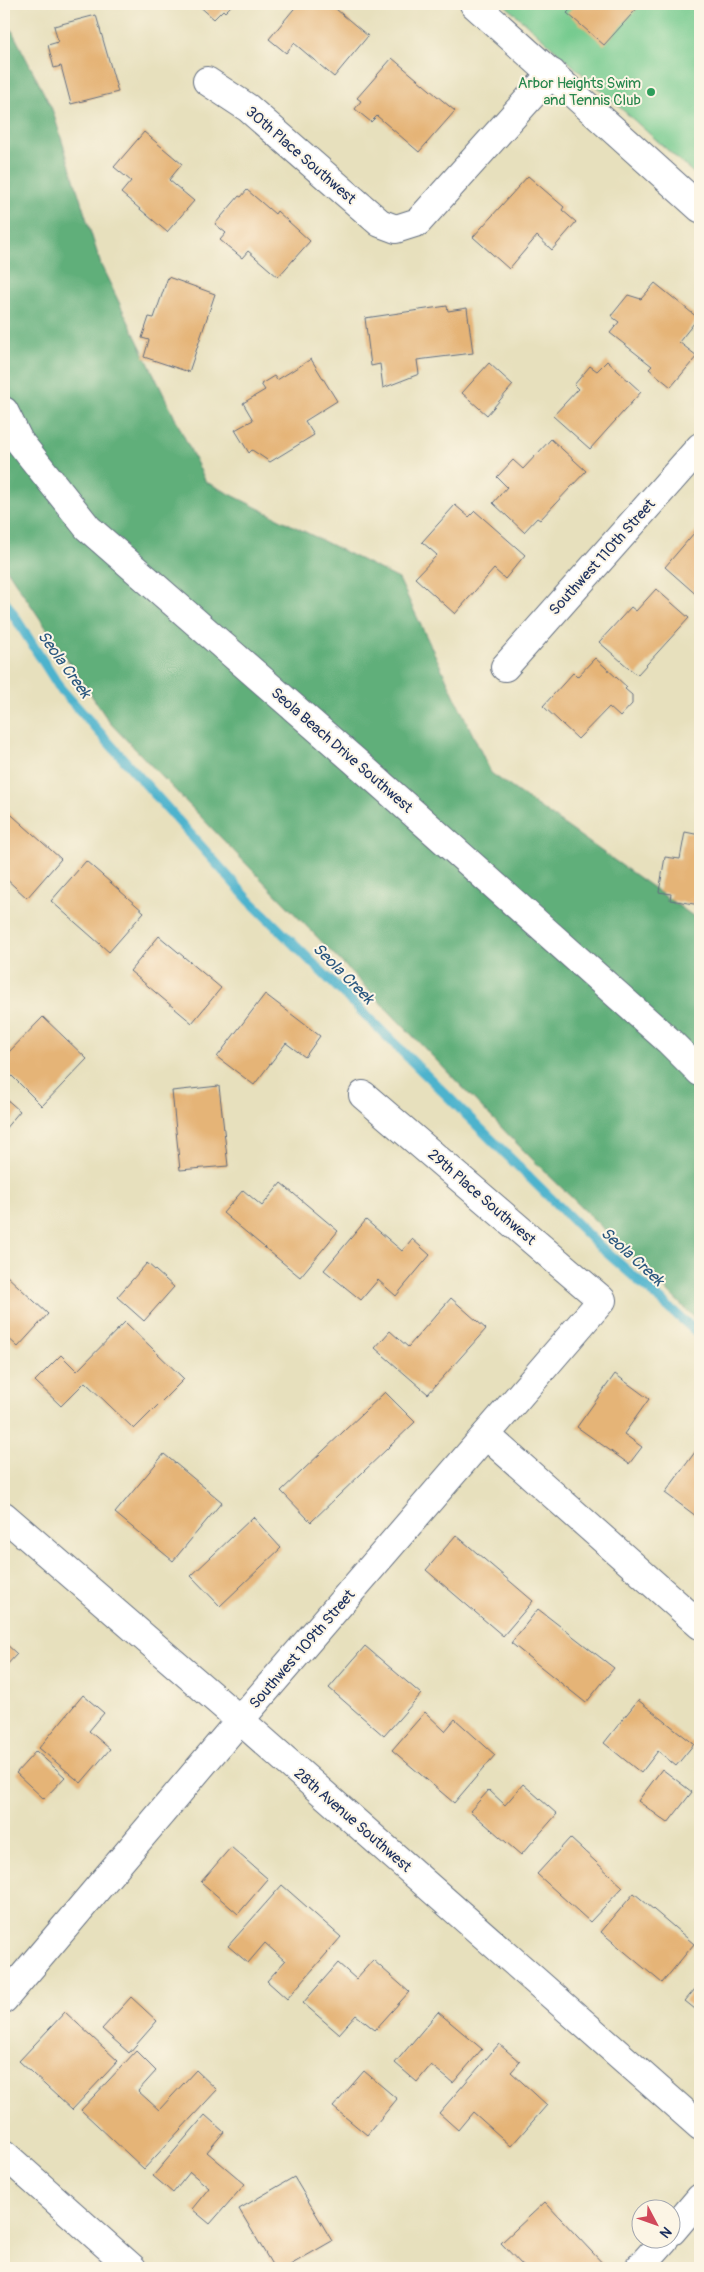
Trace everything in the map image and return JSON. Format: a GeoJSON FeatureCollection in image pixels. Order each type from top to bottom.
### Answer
{"type":"FeatureCollection","features":[{"type":"Feature","properties":{"kind":"street"},"geometry":{"type":"LineString","coordinates":[[474,4],[700,208]]}},
{"type":"Feature","properties":{"kind":"street","name":"30th Place Southwest"},"geometry":{"type":"LineString","coordinates":[[207,81],[248,108],[380,223],[396,229],[418,222],[552,74]]}},
{"type":"Feature","properties":{"kind":"street","name":"Seola Beach Drive Southwest"},"geometry":{"type":"LineString","coordinates":[[4,411],[19,440],[88,528],[355,761],[669,1041],[700,1072]]}},
{"type":"Feature","properties":{"kind":"street","name":"Southwest 110th Street"},"geometry":{"type":"LineString","coordinates":[[505,666],[700,447]]}},
{"type":"Feature","properties":{"kind":"street","name":"29th Place Southwest"},"geometry":{"type":"LineString","coordinates":[[364,1095],[602,1300]]}},
{"type":"Feature","properties":{"kind":"street","name":"Southwest 109th Street"},"geometry":{"type":"LineString","coordinates":[[4,1999],[240,1720],[602,1300]]}},
{"type":"Feature","properties":{"kind":"street"},"geometry":{"type":"LineString","coordinates":[[486,1436],[700,1625]]}},
{"type":"Feature","properties":{"kind":"street","name":"28th Avenue Southwest"},"geometry":{"type":"LineString","coordinates":[[4,1516],[240,1720],[700,2126]]}},
{"type":"Feature","properties":{"kind":"street"},"geometry":{"type":"LineString","coordinates":[[4,2154],[132,2268]]}},
{"type":"Feature","properties":{"kind":"street"},"geometry":{"type":"LineString","coordinates":[[682,2219],[700,2198]]}},
{"type":"Feature","properties":{"kind":"street"},"geometry":{"type":"LineString","coordinates":[[639,2268],[655,2250]]}},
{"type":"Feature","properties":{"kind":"green space","name":"Arbor Heights Swim and Tennis Club"},"geometry":{"type":"Polygon","coordinates":[[[504,4],[700,4],[700,179],[504,4]]]}},
{"type":"Feature","properties":{"kind":"green space"},"geometry":{"type":"Polygon","coordinates":[[[4,15],[52,109],[101,265],[206,482],[399,579],[491,773],[700,921],[700,1323],[526,1153],[110,723],[4,565],[4,15]]]}},
{"type":"Feature","properties":{"kind":"building"},"geometry":{"type":"Polygon","coordinates":[[[197,4],[233,4],[214,19],[197,4]]]}},
{"type":"Feature","properties":{"kind":"building"},"geometry":{"type":"Polygon","coordinates":[[[298,4],[330,4],[368,36],[334,77],[294,43],[286,53],[269,39],[298,4]]]}},
{"type":"Feature","properties":{"kind":"building"},"geometry":{"type":"Polygon","coordinates":[[[576,4],[641,4],[604,45],[567,13],[576,4]]]}},
{"type":"Feature","properties":{"kind":"building"},"geometry":{"type":"Polygon","coordinates":[[[96,15],[118,92],[71,104],[61,66],[54,68],[48,45],[58,42],[54,26],[96,15]]]}},
{"type":"Feature","properties":{"kind":"building"},"geometry":{"type":"Polygon","coordinates":[[[392,58],[455,111],[419,152],[377,116],[371,122],[355,109],[361,101],[357,98],[392,58]]]}},
{"type":"Feature","properties":{"kind":"building"},"geometry":{"type":"Polygon","coordinates":[[[144,132],[182,164],[169,180],[194,201],[167,232],[121,193],[131,181],[114,167],[144,132]]]}},
{"type":"Feature","properties":{"kind":"building"},"geometry":{"type":"Polygon","coordinates":[[[528,176],[564,207],[562,210],[576,222],[552,250],[537,236],[509,269],[473,237],[528,176]]]}},
{"type":"Feature","properties":{"kind":"building"},"geometry":{"type":"Polygon","coordinates":[[[247,190],[275,214],[277,211],[310,241],[278,277],[248,251],[242,258],[220,240],[226,233],[215,224],[239,196],[241,197],[247,190]]]}},
{"type":"Feature","properties":{"kind":"building"},"geometry":{"type":"Polygon","coordinates":[[[168,277],[215,294],[189,372],[144,357],[149,340],[142,338],[149,317],[154,318],[168,277]]]}},
{"type":"Feature","properties":{"kind":"building"},"geometry":{"type":"Polygon","coordinates":[[[655,283],[698,318],[679,342],[697,356],[671,387],[649,369],[652,366],[610,333],[619,322],[611,316],[628,295],[641,299],[655,283]]]}},
{"type":"Feature","properties":{"kind":"building"},"geometry":{"type":"Polygon","coordinates":[[[447,306],[448,311],[467,308],[473,353],[417,360],[419,374],[383,388],[380,364],[371,366],[365,318],[447,306]]]}},
{"type":"Feature","properties":{"kind":"building"},"geometry":{"type":"Polygon","coordinates":[[[311,359],[337,401],[305,421],[314,435],[270,462],[252,450],[249,453],[235,430],[253,420],[243,403],[265,390],[261,384],[274,376],[277,380],[311,359]]]}},
{"type":"Feature","properties":{"kind":"building"},"geometry":{"type":"Polygon","coordinates":[[[607,361],[641,392],[590,449],[553,416],[578,389],[574,385],[590,366],[597,371],[607,361]]]}},
{"type":"Feature","properties":{"kind":"building"},"geometry":{"type":"Polygon","coordinates":[[[489,363],[513,385],[487,415],[462,393],[489,363]]]}},
{"type":"Feature","properties":{"kind":"building"},"geometry":{"type":"Polygon","coordinates":[[[551,439],[586,471],[540,520],[537,518],[524,532],[493,503],[507,487],[497,477],[513,460],[523,469],[551,439]]]}},
{"type":"Feature","properties":{"kind":"building"},"geometry":{"type":"Polygon","coordinates":[[[455,505],[469,517],[475,511],[525,555],[505,579],[494,569],[455,614],[415,578],[437,555],[422,542],[455,505]]]}},
{"type":"Feature","properties":{"kind":"building"},"geometry":{"type":"Polygon","coordinates":[[[700,526],[700,598],[665,567],[700,526]]]}},
{"type":"Feature","properties":{"kind":"building"},"geometry":{"type":"Polygon","coordinates":[[[656,589],[689,618],[637,675],[599,642],[631,607],[636,611],[656,589]]]}},
{"type":"Feature","properties":{"kind":"building"},"geometry":{"type":"Polygon","coordinates":[[[595,658],[627,687],[625,689],[632,695],[632,704],[620,717],[609,707],[578,739],[543,706],[573,673],[577,677],[595,658]]]}},
{"type":"Feature","properties":{"kind":"building"},"geometry":{"type":"Polygon","coordinates":[[[4,808],[61,859],[27,898],[4,877],[4,808]]]}},
{"type":"Feature","properties":{"kind":"building"},"geometry":{"type":"Polygon","coordinates":[[[685,832],[700,835],[700,905],[670,900],[671,894],[659,892],[665,857],[680,859],[685,832]]]}},
{"type":"Feature","properties":{"kind":"building"},"geometry":{"type":"Polygon","coordinates":[[[86,861],[144,912],[109,952],[51,901],[86,861]]]}},
{"type":"Feature","properties":{"kind":"building"},"geometry":{"type":"Polygon","coordinates":[[[159,936],[221,988],[192,1023],[130,971],[159,936]]]}},
{"type":"Feature","properties":{"kind":"building"},"geometry":{"type":"Polygon","coordinates":[[[265,994],[320,1036],[305,1057],[286,1043],[254,1085],[217,1057],[265,994]]]}},
{"type":"Feature","properties":{"kind":"building"},"geometry":{"type":"Polygon","coordinates":[[[43,1017],[87,1059],[42,1106],[4,1068],[4,1057],[43,1017]]]}},
{"type":"Feature","properties":{"kind":"building"},"geometry":{"type":"Polygon","coordinates":[[[219,1086],[228,1166],[180,1170],[172,1091],[219,1086]]]}},
{"type":"Feature","properties":{"kind":"building"},"geometry":{"type":"Polygon","coordinates":[[[4,1097],[20,1111],[4,1130],[4,1097]]]}},
{"type":"Feature","properties":{"kind":"building"},"geometry":{"type":"Polygon","coordinates":[[[281,1183],[338,1231],[300,1277],[223,1213],[243,1190],[262,1206],[281,1183]]]}},
{"type":"Feature","properties":{"kind":"building"},"geometry":{"type":"Polygon","coordinates":[[[366,1220],[402,1251],[412,1239],[430,1255],[396,1296],[378,1280],[361,1300],[324,1270],[366,1220]]]}},
{"type":"Feature","properties":{"kind":"building"},"geometry":{"type":"Polygon","coordinates":[[[147,1263],[174,1287],[144,1321],[117,1297],[147,1263]]]}},
{"type":"Feature","properties":{"kind":"building"},"geometry":{"type":"Polygon","coordinates":[[[6,1275],[48,1314],[18,1347],[4,1334],[4,1277],[6,1275]]]}},
{"type":"Feature","properties":{"kind":"building"},"geometry":{"type":"Polygon","coordinates":[[[451,1298],[486,1329],[428,1394],[375,1348],[390,1331],[408,1347],[451,1298]]]}},
{"type":"Feature","properties":{"kind":"building"},"geometry":{"type":"Polygon","coordinates":[[[125,1322],[184,1379],[134,1429],[85,1382],[61,1406],[35,1381],[61,1355],[77,1371],[125,1322]]]}},
{"type":"Feature","properties":{"kind":"building"},"geometry":{"type":"Polygon","coordinates":[[[615,1374],[649,1399],[624,1434],[642,1447],[629,1464],[577,1427],[615,1374]]]}},
{"type":"Feature","properties":{"kind":"building"},"geometry":{"type":"Polygon","coordinates":[[[385,1392],[415,1422],[311,1522],[281,1491],[385,1392]]]}},
{"type":"Feature","properties":{"kind":"building"},"geometry":{"type":"Polygon","coordinates":[[[698,1448],[700,1450],[700,1519],[665,1493],[698,1448]]]}},
{"type":"Feature","properties":{"kind":"building"},"geometry":{"type":"Polygon","coordinates":[[[164,1454],[222,1502],[173,1561],[115,1513],[164,1454]]]}},
{"type":"Feature","properties":{"kind":"building"},"geometry":{"type":"Polygon","coordinates":[[[253,1517],[281,1548],[220,1606],[191,1576],[253,1517]]]}},
{"type":"Feature","properties":{"kind":"building"},"geometry":{"type":"Polygon","coordinates":[[[456,1535],[533,1601],[503,1636],[426,1570],[456,1535]]]}},
{"type":"Feature","properties":{"kind":"building"},"geometry":{"type":"Polygon","coordinates":[[[538,1609],[614,1668],[586,1703],[511,1643],[538,1609]]]}},
{"type":"Feature","properties":{"kind":"building"},"geometry":{"type":"Polygon","coordinates":[[[4,1642],[17,1654],[4,1668],[4,1642]]]}},
{"type":"Feature","properties":{"kind":"building"},"geometry":{"type":"Polygon","coordinates":[[[365,1646],[421,1694],[384,1736],[329,1688],[365,1646]]]}},
{"type":"Feature","properties":{"kind":"building"},"geometry":{"type":"Polygon","coordinates":[[[83,1695],[104,1713],[89,1731],[110,1749],[81,1783],[39,1748],[83,1695]]]}},
{"type":"Feature","properties":{"kind":"building"},"geometry":{"type":"Polygon","coordinates":[[[638,1700],[694,1744],[676,1766],[658,1751],[641,1773],[604,1743],[638,1700]]]}},
{"type":"Feature","properties":{"kind":"building"},"geometry":{"type":"Polygon","coordinates":[[[425,1712],[445,1731],[455,1719],[495,1755],[454,1803],[392,1750],[425,1712]]]}},
{"type":"Feature","properties":{"kind":"building"},"geometry":{"type":"Polygon","coordinates":[[[36,1751],[65,1777],[44,1799],[16,1773],[36,1751]]]}},
{"type":"Feature","properties":{"kind":"building"},"geometry":{"type":"Polygon","coordinates":[[[662,1769],[692,1792],[668,1823],[638,1801],[662,1769]]]}},
{"type":"Feature","properties":{"kind":"building"},"geometry":{"type":"Polygon","coordinates":[[[523,1784],[557,1814],[521,1855],[470,1811],[489,1790],[505,1805],[523,1784]]]}},
{"type":"Feature","properties":{"kind":"building"},"geometry":{"type":"Polygon","coordinates":[[[570,1838],[623,1887],[590,1922],[537,1874],[570,1838]]]}},
{"type":"Feature","properties":{"kind":"building"},"geometry":{"type":"Polygon","coordinates":[[[231,1847],[268,1879],[238,1914],[201,1882],[231,1847]]]}},
{"type":"Feature","properties":{"kind":"building"},"geometry":{"type":"Polygon","coordinates":[[[282,1885],[341,1937],[287,1999],[267,1981],[285,1961],[265,1943],[248,1963],[228,1946],[282,1885]]]}},
{"type":"Feature","properties":{"kind":"building"},"geometry":{"type":"Polygon","coordinates":[[[634,1893],[694,1944],[662,1983],[601,1932],[634,1893]]]}},
{"type":"Feature","properties":{"kind":"building"},"geometry":{"type":"Polygon","coordinates":[[[373,1960],[409,1992],[375,2030],[356,2015],[339,2034],[303,2003],[338,1963],[356,1979],[373,1960]]]}},
{"type":"Feature","properties":{"kind":"building"},"geometry":{"type":"Polygon","coordinates":[[[700,1983],[700,2013],[685,2001],[700,1983]]]}},
{"type":"Feature","properties":{"kind":"building"},"geometry":{"type":"Polygon","coordinates":[[[131,1997],[157,2021],[129,2053],[102,2029],[131,1997]]]}},
{"type":"Feature","properties":{"kind":"building"},"geometry":{"type":"Polygon","coordinates":[[[65,2012],[118,2061],[72,2110],[19,2061],[65,2012]]]}},
{"type":"Feature","properties":{"kind":"building"},"geometry":{"type":"Polygon","coordinates":[[[438,2012],[482,2049],[453,2083],[431,2065],[417,2082],[395,2063],[438,2012]]]}},
{"type":"Feature","properties":{"kind":"building"},"geometry":{"type":"Polygon","coordinates":[[[499,2044],[520,2062],[511,2072],[547,2105],[511,2146],[473,2112],[458,2130],[439,2113],[499,2044]]]}},
{"type":"Feature","properties":{"kind":"building"},"geometry":{"type":"Polygon","coordinates":[[[136,2051],[156,2071],[138,2091],[159,2110],[196,2070],[217,2090],[144,2169],[81,2110],[136,2051]]]}},
{"type":"Feature","properties":{"kind":"building"},"geometry":{"type":"Polygon","coordinates":[[[364,2071],[397,2099],[367,2135],[333,2107],[364,2071]]]}},
{"type":"Feature","properties":{"kind":"building"},"geometry":{"type":"Polygon","coordinates":[[[205,2115],[224,2132],[207,2152],[245,2184],[210,2224],[192,2209],[209,2188],[190,2172],[173,2193],[153,2176],[205,2115]]]}},
{"type":"Feature","properties":{"kind":"building"},"geometry":{"type":"Polygon","coordinates":[[[294,2177],[332,2241],[285,2268],[274,2268],[239,2209],[294,2177]]]}},
{"type":"Feature","properties":{"kind":"building"},"geometry":{"type":"Polygon","coordinates":[[[545,2202],[607,2268],[525,2268],[501,2243],[545,2202]]]}},
{"type":"Feature","properties":{"kind":"waterway","name":"Seola Creek"},"geometry":{"type":"LineString","coordinates":[[4,600],[60,688],[249,900],[596,1243],[700,1335]]}},
{"type":"Feature","properties":{"kind":"place","name":"Arbor Heights Swim and Tennis Club"},"geometry":{"type":"Point","coordinates":[651,92]}}]}
